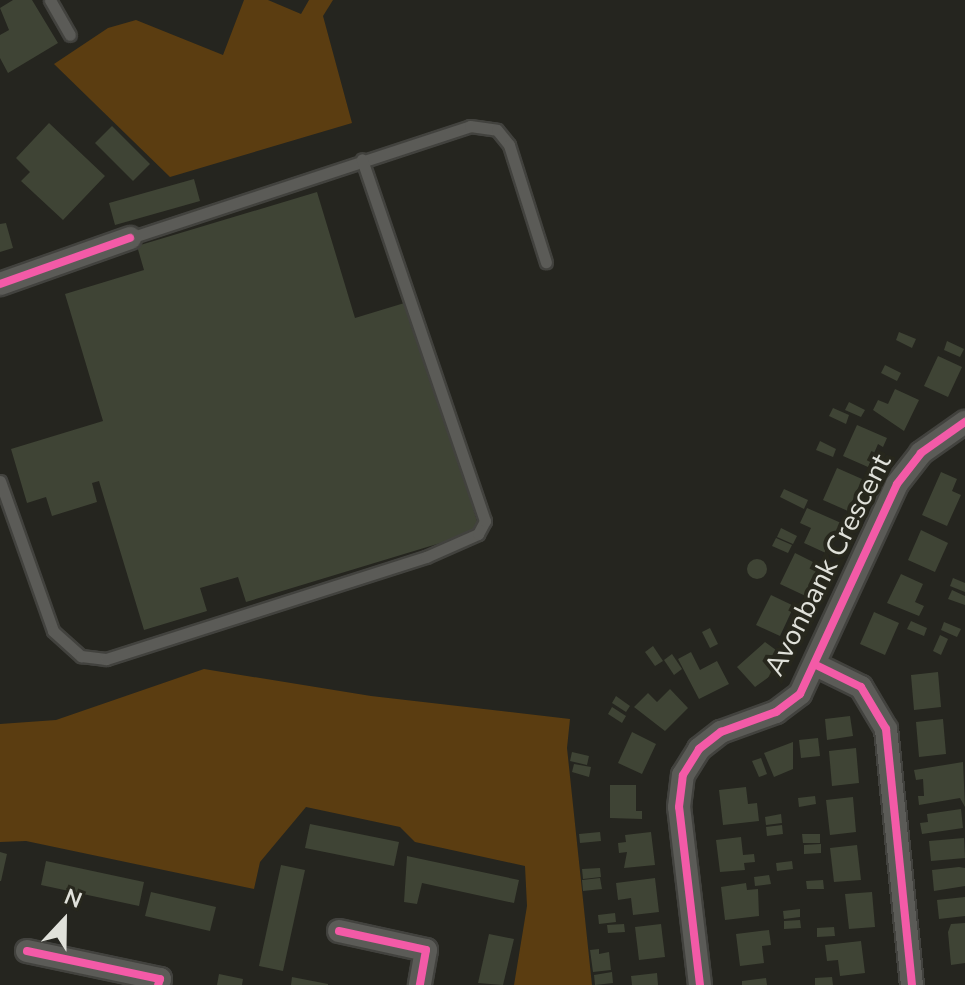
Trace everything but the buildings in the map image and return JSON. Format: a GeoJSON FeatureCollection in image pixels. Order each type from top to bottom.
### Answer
{"type":"FeatureCollection","features":[{"type":"Feature","properties":{"kind":"street"},"geometry":{"type":"LineString","coordinates":[[0,284],[130,238]]}},
{"type":"Feature","properties":{"kind":"street","name":"Avonbank Crescent"},"geometry":{"type":"LineString","coordinates":[[700,985],[679,807],[683,775],[699,749],[721,732],[776,712],[800,694],[897,484],[921,453],[965,422]]}},
{"type":"Feature","properties":{"kind":"street"},"geometry":{"type":"LineString","coordinates":[[816,665],[861,687],[886,729],[912,985]]}},
{"type":"Feature","properties":{"kind":"street"},"geometry":{"type":"LineString","coordinates":[[339,931],[426,950],[420,985]]}},
{"type":"Feature","properties":{"kind":"street"},"geometry":{"type":"LineString","coordinates":[[27,951],[160,979],[158,985]]}},
{"type":"Feature","properties":{"kind":"lane"},"geometry":{"type":"LineString","coordinates":[[50,0],[70,35]]}},
{"type":"Feature","properties":{"kind":"lane"},"geometry":{"type":"LineString","coordinates":[[130,238],[362,159],[470,126],[497,130],[509,145],[546,262]]}},
{"type":"Feature","properties":{"kind":"lane"},"geometry":{"type":"LineString","coordinates":[[0,481],[53,631],[81,656],[106,659],[426,557],[478,534],[485,521],[362,159]]}},
{"type":"Feature","properties":{"kind":"shaded area"},"geometry":{"type":"Polygon","coordinates":[[[244,0],[268,0],[301,14],[309,0],[333,0],[323,16],[352,123],[170,177],[54,64],[108,28],[136,20],[223,55],[244,0]]]}},
{"type":"Feature","properties":{"kind":"shaded area"},"geometry":{"type":"Polygon","coordinates":[[[204,669],[371,696],[570,719],[567,748],[592,985],[514,985],[527,906],[525,866],[415,842],[400,827],[306,807],[260,862],[254,889],[26,841],[0,842],[0,724],[56,720],[204,669]]]}},
{"type":"Feature","properties":{"kind":"cycle path"},"geometry":{"type":"LineString","coordinates":[[0,284],[130,238]]}},
{"type":"Feature","properties":{"kind":"cycle path"},"geometry":{"type":"LineString","coordinates":[[700,985],[679,807],[683,775],[699,749],[721,732],[776,712],[800,694],[897,484],[921,453],[965,422]]}},
{"type":"Feature","properties":{"kind":"cycle path"},"geometry":{"type":"LineString","coordinates":[[816,665],[861,687],[886,729],[912,985]]}},
{"type":"Feature","properties":{"kind":"cycle path"},"geometry":{"type":"LineString","coordinates":[[339,931],[426,950],[420,985]]}},
{"type":"Feature","properties":{"kind":"cycle path"},"geometry":{"type":"LineString","coordinates":[[27,951],[160,979],[158,985]]}}]}
